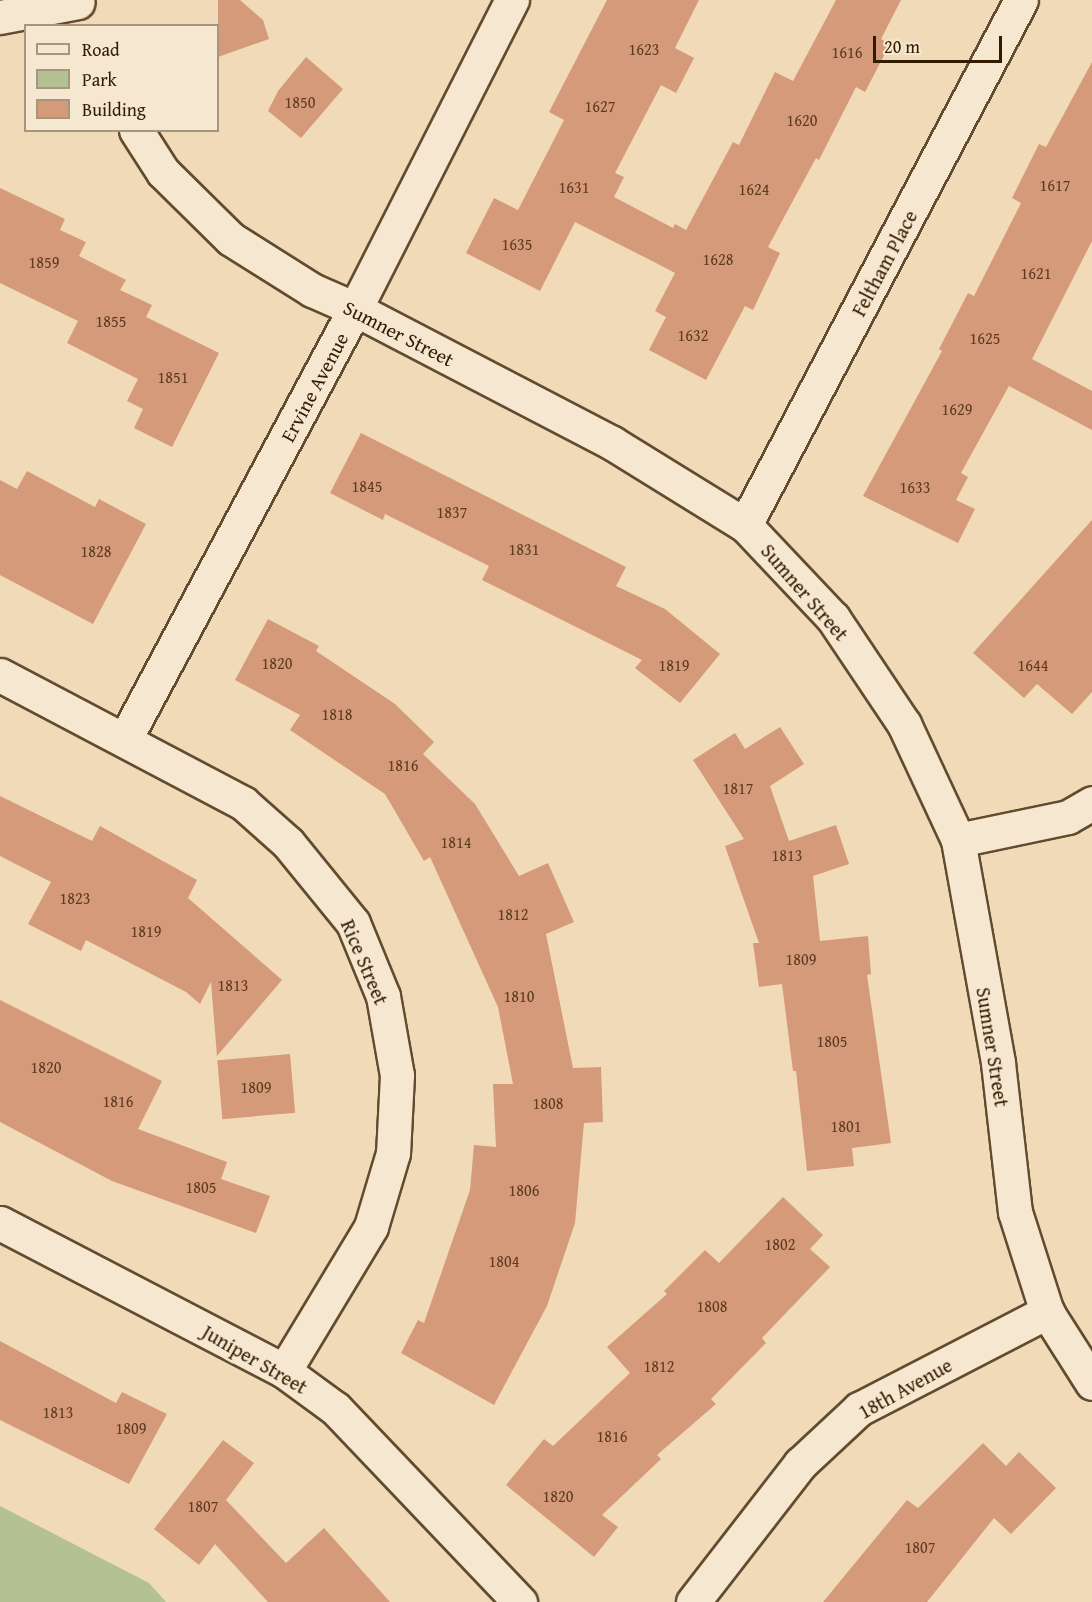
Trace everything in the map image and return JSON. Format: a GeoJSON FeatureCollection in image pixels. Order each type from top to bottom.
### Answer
{"type":"FeatureCollection","features":[{"type":"Feature","properties":{"kind":"street","name":"Ervine Avenue"},"geometry":{"type":"LineString","coordinates":[[125,739],[356,309],[512,0]]}},
{"type":"Feature","properties":{"kind":"street","name":"Feltham Place"},"geometry":{"type":"LineString","coordinates":[[745,525],[1021,0]]}},
{"type":"Feature","properties":{"kind":"street"},"geometry":{"type":"LineString","coordinates":[[0,17],[81,9]]}},
{"type":"Feature","properties":{"kind":"street","name":"Sumner Street"},"geometry":{"type":"LineString","coordinates":[[137,132],[163,172],[231,239],[312,290],[356,309],[612,443],[745,525],[833,618],[904,724],[958,840],[998,1063],[1015,1212],[1047,1312],[1092,1383]]}},
{"type":"Feature","properties":{"kind":"street","name":"Rice Street"},"geometry":{"type":"LineString","coordinates":[[0,675],[243,803],[288,843],[352,923],[383,996],[397,1075],[393,1153],[371,1227],[284,1371]]}},
{"type":"Feature","properties":{"kind":"street"},"geometry":{"type":"LineString","coordinates":[[958,840],[1068,817],[1092,803]]}},
{"type":"Feature","properties":{"kind":"street","name":"Juniper Street"},"geometry":{"type":"LineString","coordinates":[[0,1223],[284,1371],[336,1408],[520,1602]]}},
{"type":"Feature","properties":{"kind":"street","name":"18th Avenue"},"geometry":{"type":"LineString","coordinates":[[693,1602],[801,1464],[859,1409],[1047,1312]]}},
{"type":"Feature","properties":{"kind":"green space"},"geometry":{"type":"Polygon","coordinates":[[[0,1506],[149,1583],[166,1602],[0,1602],[0,1506]]]}},
{"type":"Feature","properties":{"kind":"building"},"geometry":{"type":"Polygon","coordinates":[[[218,0],[240,0],[263,20],[269,39],[219,57],[218,0]]]}},
{"type":"Feature","properties":{"kind":"building"},"geometry":{"type":"Polygon","coordinates":[[[607,0],[699,0],[675,48],[694,58],[676,93],[661,85],[615,173],[624,177],[614,197],[673,228],[675,224],[686,230],[733,142],[739,145],[775,72],[793,81],[836,0],[901,0],[881,39],[890,44],[865,92],[856,87],[819,160],[816,158],[768,247],[780,253],[753,310],[745,306],[706,380],[649,350],[666,317],[655,311],[675,273],[575,222],[540,291],[466,253],[494,198],[518,210],[564,120],[549,112],[607,0]]]}},
{"type":"Feature","properties":{"kind":"building"},"geometry":{"type":"Polygon","coordinates":[[[306,57],[343,89],[301,138],[268,111],[278,91],[306,57]]]}},
{"type":"Feature","properties":{"kind":"building"},"geometry":{"type":"Polygon","coordinates":[[[1092,62],[1092,241],[1032,359],[1092,391],[1092,430],[1009,386],[961,473],[968,477],[956,500],[975,509],[958,543],[863,496],[942,351],[939,349],[968,293],[974,296],[1021,203],[1012,198],[1039,144],[1046,147],[1092,62]]]}},
{"type":"Feature","properties":{"kind":"building"},"geometry":{"type":"Polygon","coordinates":[[[0,188],[65,219],[60,230],[86,242],[79,256],[126,280],[120,290],[152,305],[146,317],[219,353],[172,447],[134,428],[143,409],[127,401],[138,379],[67,343],[78,321],[0,283],[0,188]]]}},
{"type":"Feature","properties":{"kind":"building"},"geometry":{"type":"Polygon","coordinates":[[[361,433],[626,567],[616,586],[665,609],[720,654],[680,703],[635,668],[642,660],[482,580],[489,566],[385,514],[383,520],[330,493],[361,433]]]}},
{"type":"Feature","properties":{"kind":"building"},"geometry":{"type":"Polygon","coordinates":[[[27,471],[95,507],[99,499],[146,524],[93,624],[0,575],[0,480],[17,489],[27,471]]]}},
{"type":"Feature","properties":{"kind":"building"},"geometry":{"type":"Polygon","coordinates":[[[1092,520],[1092,692],[1072,714],[1037,684],[1024,698],[973,653],[1092,520]]]}},
{"type":"Feature","properties":{"kind":"building"},"geometry":{"type":"Polygon","coordinates":[[[268,619],[319,646],[316,651],[395,704],[434,742],[423,754],[475,804],[519,876],[548,863],[574,922],[546,934],[573,1068],[601,1067],[603,1122],[584,1123],[575,1223],[547,1306],[494,1405],[401,1353],[418,1320],[424,1323],[470,1190],[474,1145],[496,1147],[493,1084],[513,1084],[498,1007],[430,857],[424,861],[385,794],[290,730],[300,715],[235,680],[268,619]]]}},
{"type":"Feature","properties":{"kind":"building"},"geometry":{"type":"Polygon","coordinates":[[[780,727],[804,764],[770,786],[789,841],[836,825],[849,864],[813,876],[820,941],[868,936],[871,974],[867,975],[891,1143],[852,1148],[854,1166],[807,1171],[796,1071],[793,1071],[782,984],[759,987],[753,943],[759,943],[725,846],[744,839],[693,760],[735,733],[745,749],[780,727]]]}},
{"type":"Feature","properties":{"kind":"building"},"geometry":{"type":"Polygon","coordinates":[[[0,796],[92,841],[100,826],[197,880],[188,898],[282,980],[217,1056],[211,982],[200,1004],[186,992],[86,940],[81,951],[28,924],[51,882],[0,856],[0,796]]]}},
{"type":"Feature","properties":{"kind":"building"},"geometry":{"type":"Polygon","coordinates":[[[0,1000],[162,1081],[138,1129],[227,1162],[221,1179],[270,1196],[256,1233],[112,1181],[0,1122],[0,1000]]]}},
{"type":"Feature","properties":{"kind":"building"},"geometry":{"type":"Polygon","coordinates":[[[290,1054],[295,1113],[222,1119],[217,1060],[290,1054]]]}},
{"type":"Feature","properties":{"kind":"building"},"geometry":{"type":"Polygon","coordinates":[[[783,1197],[823,1235],[810,1249],[830,1267],[762,1338],[766,1343],[711,1399],[716,1404],[657,1455],[661,1459],[602,1515],[618,1527],[594,1557],[506,1485],[544,1439],[553,1446],[630,1373],[607,1347],[667,1294],[664,1291],[705,1250],[719,1263],[783,1197]]]}},
{"type":"Feature","properties":{"kind":"building"},"geometry":{"type":"Polygon","coordinates":[[[0,1341],[116,1403],[122,1392],[167,1414],[129,1484],[0,1420],[0,1341]]]}},
{"type":"Feature","properties":{"kind":"building"},"geometry":{"type":"Polygon","coordinates":[[[223,1440],[254,1463],[226,1500],[286,1563],[324,1528],[390,1602],[268,1602],[215,1544],[199,1565],[154,1529],[223,1440]]]}},
{"type":"Feature","properties":{"kind":"building"},"geometry":{"type":"Polygon","coordinates":[[[983,1443],[1006,1466],[1019,1452],[1056,1488],[1011,1534],[994,1518],[927,1602],[823,1602],[907,1500],[918,1508],[983,1443]]]}}]}
